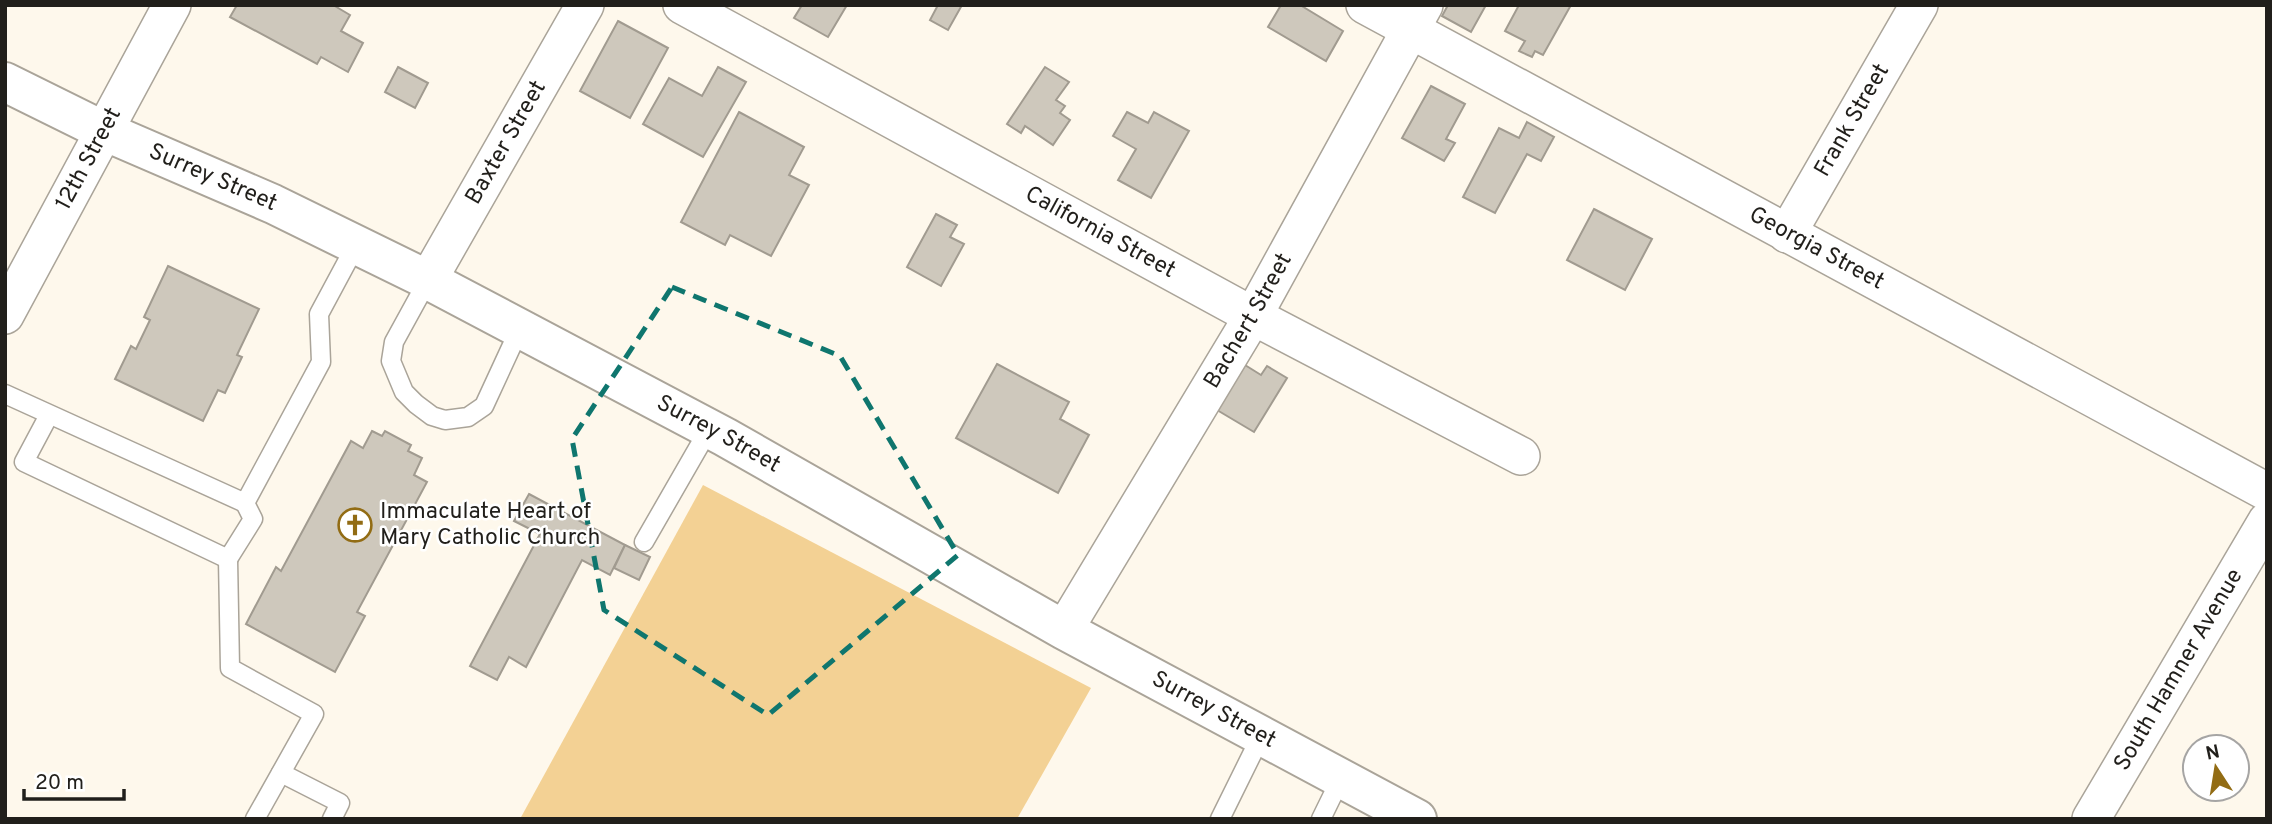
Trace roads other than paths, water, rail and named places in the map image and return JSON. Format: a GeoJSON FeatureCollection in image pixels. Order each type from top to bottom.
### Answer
{"type":"FeatureCollection","features":[{"type":"Feature","properties":{"kind":"street","name":"12th Street"},"geometry":{"type":"LineString","coordinates":[[5,314],[172,5]]}},
{"type":"Feature","properties":{"kind":"street","name":"Baxter Street"},"geometry":{"type":"LineString","coordinates":[[428,280],[585,5]]}},
{"type":"Feature","properties":{"kind":"street","name":"California Street"},"geometry":{"type":"LineString","coordinates":[[682,5],[1253,316],[1521,456]]}},
{"type":"Feature","properties":{"kind":"street","name":"Georgia Street"},"geometry":{"type":"LineString","coordinates":[[1366,5],[1417,18],[1787,234],[2267,492]]}},
{"type":"Feature","properties":{"kind":"street","name":"Frank Street"},"geometry":{"type":"LineString","coordinates":[[1787,234],[1919,5]]}},
{"type":"Feature","properties":{"kind":"street","name":"Bachert Street"},"geometry":{"type":"LineString","coordinates":[[1064,630],[1253,316],[1417,18]]}},
{"type":"Feature","properties":{"kind":"street","name":"Surrey Street"},"geometry":{"type":"LineString","coordinates":[[5,82],[104,131],[272,204],[520,328],[709,429],[1064,630],[1417,819]]}},
{"type":"Feature","properties":{"kind":"street","name":"South Hamner Avenue"},"geometry":{"type":"LineString","coordinates":[[2091,819],[2267,522]]}},
{"type":"Feature","properties":{"kind":"lane"},"geometry":{"type":"LineString","coordinates":[[245,503],[321,362],[319,314],[356,245]]}},
{"type":"Feature","properties":{"kind":"lane"},"geometry":{"type":"LineString","coordinates":[[428,280],[394,342],[391,361],[404,392],[432,416],[445,420],[468,416],[484,406],[520,328]]}},
{"type":"Feature","properties":{"kind":"lane"},"geometry":{"type":"LineString","coordinates":[[5,394],[245,503],[253,519],[228,559],[230,668],[314,714],[255,819]]}},
{"type":"Feature","properties":{"kind":"lane"},"geometry":{"type":"LineString","coordinates":[[49,415],[24,463],[228,559]]}},
{"type":"Feature","properties":{"kind":"lane"},"geometry":{"type":"LineString","coordinates":[[644,542],[709,429]]}},
{"type":"Feature","properties":{"kind":"lane"},"geometry":{"type":"LineString","coordinates":[[1220,819],[1261,736]]}},
{"type":"Feature","properties":{"kind":"lane"},"geometry":{"type":"LineString","coordinates":[[281,773],[340,803],[332,819]]}},
{"type":"Feature","properties":{"kind":"lane"},"geometry":{"type":"LineString","coordinates":[[1321,819],[1341,778]]}},
{"type":"Feature","properties":{"kind":"place","name":"Immaculate Heart of Mary Catholic Church"},"geometry":{"type":"Point","coordinates":[355,525]}}]}
